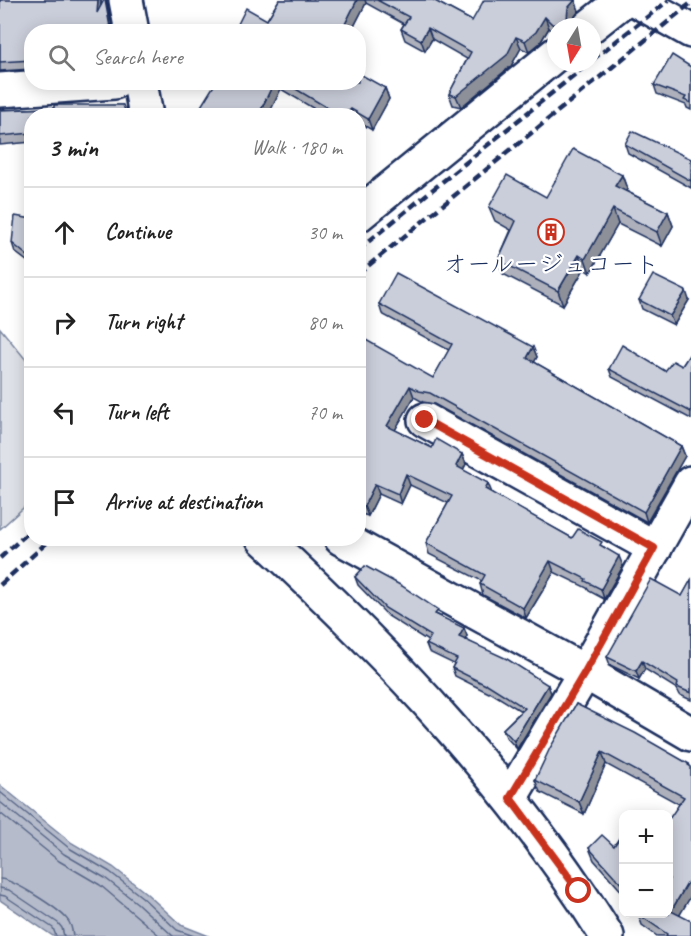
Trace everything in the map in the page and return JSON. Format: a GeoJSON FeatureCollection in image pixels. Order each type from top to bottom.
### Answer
{"type":"FeatureCollection","features":[{"type":"Feature","properties":{"kind":"street"},"geometry":{"type":"LineString","coordinates":[[126,0],[130,24]]}},
{"type":"Feature","properties":{"kind":"street"},"geometry":{"type":"LineString","coordinates":[[600,18],[622,0]]}},
{"type":"Feature","properties":{"kind":"street"},"geometry":{"type":"LineString","coordinates":[[636,0],[691,31]]}},
{"type":"Feature","properties":{"kind":"street"},"geometry":{"type":"LineString","coordinates":[[366,208],[547,61]]}},
{"type":"Feature","properties":{"kind":"street"},"geometry":{"type":"LineString","coordinates":[[0,90],[24,88]]}},
{"type":"Feature","properties":{"kind":"street"},"geometry":{"type":"LineString","coordinates":[[141,90],[145,108]]}},
{"type":"Feature","properties":{"kind":"street"},"geometry":{"type":"LineString","coordinates":[[425,420],[654,548]]}},
{"type":"Feature","properties":{"kind":"street"},"geometry":{"type":"LineString","coordinates":[[510,798],[585,672],[654,548],[687,497]]}},
{"type":"Feature","properties":{"kind":"street"},"geometry":{"type":"LineString","coordinates":[[272,546],[329,599],[425,697],[510,798],[579,891],[607,936]]}},
{"type":"Feature","properties":{"kind":"street"},"geometry":{"type":"LineString","coordinates":[[356,546],[585,672],[691,734]]}},
{"type":"Feature","properties":{"kind":"shaded area"},"geometry":{"type":"Polygon","coordinates":[[[0,328],[24,357],[24,507],[0,529],[0,328]]]}},
{"type":"Feature","properties":{"kind":"water"},"geometry":{"type":"Polygon","coordinates":[[[0,785],[72,843],[113,867],[181,925],[209,936],[53,936],[0,900],[0,785]]]}},
{"type":"Feature","properties":{"kind":"building"},"geometry":{"type":"Polygon","coordinates":[[[0,0],[98,0],[97,13],[105,0],[109,24],[24,24],[24,60],[0,62],[0,0]]]}},
{"type":"Feature","properties":{"kind":"building"},"geometry":{"type":"Polygon","coordinates":[[[279,0],[357,0],[345,24],[238,24],[246,8],[267,20],[279,0]]]}},
{"type":"Feature","properties":{"kind":"building"},"geometry":{"type":"Polygon","coordinates":[[[377,0],[433,0],[472,21],[484,0],[575,0],[568,8],[567,18],[547,19],[545,17],[536,32],[525,41],[516,37],[507,55],[456,96],[449,94],[471,52],[428,28],[421,40],[401,29],[409,17],[377,0]]]}},
{"type":"Feature","properties":{"kind":"building"},"geometry":{"type":"Polygon","coordinates":[[[672,55],[691,67],[691,103],[684,100],[686,97],[654,85],[672,55]]]}},
{"type":"Feature","properties":{"kind":"building"},"geometry":{"type":"Polygon","coordinates":[[[366,77],[385,88],[368,119],[366,108],[328,108],[297,90],[366,90],[366,77]]]}},
{"type":"Feature","properties":{"kind":"building"},"geometry":{"type":"Polygon","coordinates":[[[211,90],[270,90],[262,108],[200,108],[211,90]]]}},
{"type":"Feature","properties":{"kind":"building"},"geometry":{"type":"Polygon","coordinates":[[[54,105],[123,105],[124,108],[54,108],[54,105]]]}},
{"type":"Feature","properties":{"kind":"building"},"geometry":{"type":"Polygon","coordinates":[[[24,109],[24,134],[0,136],[0,110],[24,109]]]}},
{"type":"Feature","properties":{"kind":"building"},"geometry":{"type":"Polygon","coordinates":[[[632,131],[691,159],[691,181],[625,144],[632,131]]]}},
{"type":"Feature","properties":{"kind":"building"},"geometry":{"type":"Polygon","coordinates":[[[573,149],[622,175],[615,186],[668,212],[657,232],[613,209],[585,259],[579,255],[558,291],[498,260],[516,221],[489,207],[507,175],[546,197],[573,149]]]}},
{"type":"Feature","properties":{"kind":"building"},"geometry":{"type":"Polygon","coordinates":[[[15,216],[24,218],[24,253],[12,243],[15,216]]]}},
{"type":"Feature","properties":{"kind":"building"},"geometry":{"type":"Polygon","coordinates":[[[396,273],[533,347],[527,358],[681,446],[644,512],[430,393],[410,386],[387,426],[432,448],[436,439],[462,454],[456,466],[488,483],[485,489],[572,538],[578,529],[602,542],[600,545],[619,556],[601,589],[550,561],[523,608],[480,584],[485,575],[426,543],[452,496],[406,474],[398,494],[375,484],[366,502],[366,340],[433,378],[452,344],[379,304],[396,273]]]}},
{"type":"Feature","properties":{"kind":"building"},"geometry":{"type":"Polygon","coordinates":[[[653,275],[686,291],[670,316],[639,300],[653,275]]]}},
{"type":"Feature","properties":{"kind":"building"},"geometry":{"type":"Polygon","coordinates":[[[622,345],[665,371],[673,361],[682,366],[691,352],[691,412],[609,369],[622,345]]]}},
{"type":"Feature","properties":{"kind":"building"},"geometry":{"type":"Polygon","coordinates":[[[365,566],[402,586],[438,610],[435,614],[464,628],[459,637],[507,659],[548,685],[514,741],[503,729],[525,708],[487,684],[452,668],[457,659],[426,644],[431,636],[385,608],[355,577],[365,566]]]}},
{"type":"Feature","properties":{"kind":"building"},"geometry":{"type":"Polygon","coordinates":[[[651,579],[682,596],[691,580],[691,693],[677,687],[678,683],[642,661],[636,671],[607,657],[651,579]]]}},
{"type":"Feature","properties":{"kind":"building"},"geometry":{"type":"Polygon","coordinates":[[[576,704],[635,733],[689,764],[691,767],[691,877],[673,908],[673,813],[684,797],[602,752],[579,802],[535,780],[550,748],[576,704]]]}},
{"type":"Feature","properties":{"kind":"building"},"geometry":{"type":"Polygon","coordinates":[[[602,835],[614,846],[619,838],[619,881],[589,848],[602,835]]]}},
{"type":"Feature","properties":{"kind":"building"},"geometry":{"type":"Polygon","coordinates":[[[673,912],[691,921],[691,936],[666,936],[667,934],[644,918],[673,918],[673,912]]]}},
{"type":"Feature","properties":{"kind":"railway"},"geometry":{"type":"LineString","coordinates":[[601,53],[669,0]]}},
{"type":"Feature","properties":{"kind":"railway"},"geometry":{"type":"LineString","coordinates":[[366,267],[691,3]]}},
{"type":"Feature","properties":{"kind":"railway"},"geometry":{"type":"LineString","coordinates":[[366,244],[578,72]]}},
{"type":"Feature","properties":{"kind":"railway"},"geometry":{"type":"LineString","coordinates":[[0,558],[24,536]]}},
{"type":"Feature","properties":{"kind":"railway"},"geometry":{"type":"LineString","coordinates":[[0,585],[43,546]]}},
{"type":"Feature","properties":{"kind":"place","name":"オールージュコート"},"geometry":{"type":"Point","coordinates":[551,232]}},
{"type":"Feature","properties":{"kind":"route"},"geometry":{"type":"LineString","coordinates":[[425,420],[654,548],[585,672],[510,798],[579,891]]}}]}
